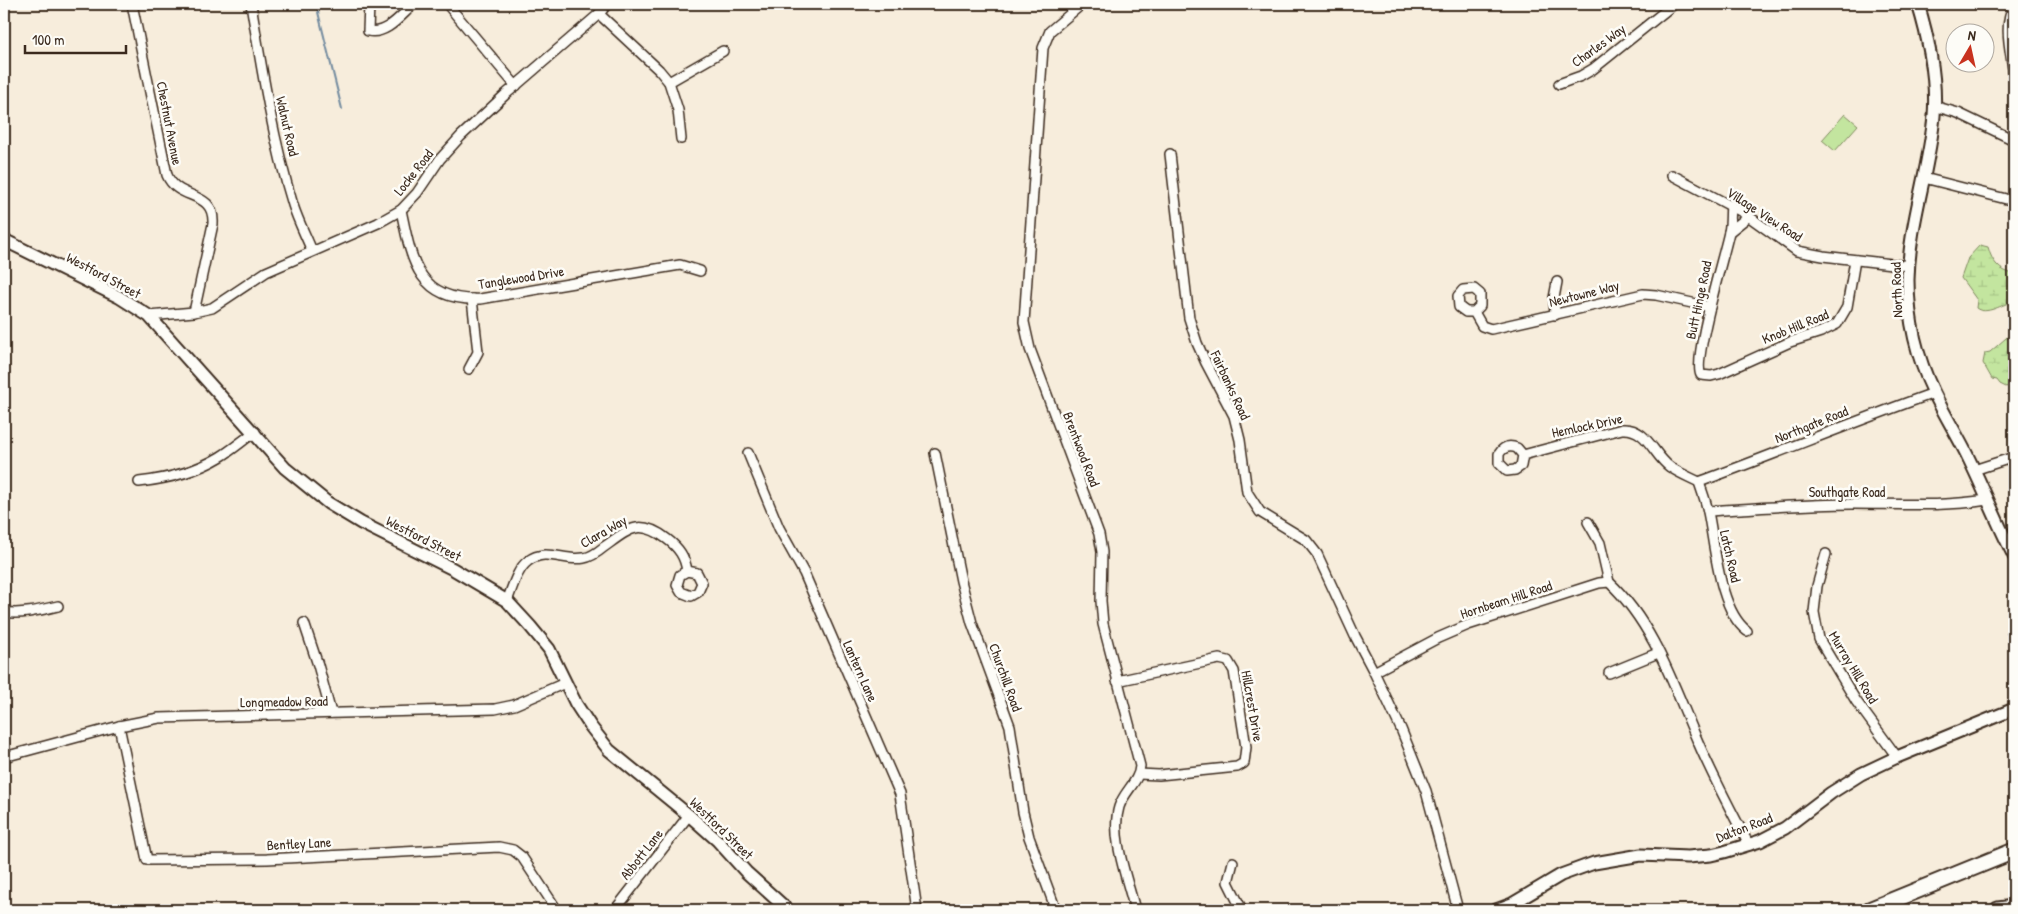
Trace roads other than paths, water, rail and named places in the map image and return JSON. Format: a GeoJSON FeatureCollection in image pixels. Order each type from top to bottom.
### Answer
{"type":"FeatureCollection","features":[{"type":"Feature","properties":{"kind":"highway"},"geometry":{"type":"LineString","coordinates":[[1869,910],[2014,852]]}},
{"type":"Feature","properties":{"kind":"highway"},"geometry":{"type":"LineString","coordinates":[[1998,910],[2014,908]]}},
{"type":"Feature","properties":{"kind":"main road","name":"North Road"},"geometry":{"type":"LineString","coordinates":[[1918,4],[1931,61],[1934,106],[1909,266],[1909,301],[1913,332],[1921,362],[1934,393],[1974,470],[2014,556]]}},
{"type":"Feature","properties":{"kind":"main road","name":"Westford Street"},"geometry":{"type":"LineString","coordinates":[[4,240],[119,297],[149,316],[255,432],[285,468],[328,503],[361,523],[453,569],[507,601],[549,649],[565,683],[591,726],[609,750],[689,815],[718,841],[746,872],[788,910]]}},
{"type":"Feature","properties":{"kind":"main road","name":"Dalton Road"},"geometry":{"type":"LineString","coordinates":[[1496,910],[1512,904],[1561,875],[1594,863],[1641,856],[1681,857],[1711,855],[1749,845],[1778,832],[1846,783],[1897,757],[2014,708]]}},
{"type":"Feature","properties":{"kind":"street","name":"Chestnut Avenue"},"geometry":{"type":"LineString","coordinates":[[132,4],[167,175],[176,187],[209,204],[213,212],[213,224],[194,312]]}},
{"type":"Feature","properties":{"kind":"street","name":"Walnut Road"},"geometry":{"type":"LineString","coordinates":[[251,4],[264,80],[288,188],[312,251]]}},
{"type":"Feature","properties":{"kind":"street"},"geometry":{"type":"LineString","coordinates":[[369,4],[368,31],[377,33],[384,30],[414,4]]}},
{"type":"Feature","properties":{"kind":"street"},"geometry":{"type":"LineString","coordinates":[[446,4],[516,86]]}},
{"type":"Feature","properties":{"kind":"street","name":"Locke Road"},"geometry":{"type":"LineString","coordinates":[[149,316],[194,312],[212,308],[266,272],[378,223],[401,210],[417,193],[440,159],[479,120],[599,14],[607,4]]}},
{"type":"Feature","properties":{"kind":"street","name":"Brentwood Road"},"geometry":{"type":"LineString","coordinates":[[1082,4],[1055,26],[1047,36],[1043,48],[1024,318],[1028,345],[1100,538],[1102,552],[1102,617],[1139,762],[1139,774]]}},
{"type":"Feature","properties":{"kind":"street","name":"Charles Way"},"geometry":{"type":"LineString","coordinates":[[1559,84],[1581,76],[1593,69],[1674,4]]}},
{"type":"Feature","properties":{"kind":"street"},"geometry":{"type":"LineString","coordinates":[[2014,5],[2009,16],[2008,27],[2014,77]]}},
{"type":"Feature","properties":{"kind":"street"},"geometry":{"type":"LineString","coordinates":[[599,14],[659,70],[668,82],[678,110],[681,139]]}},
{"type":"Feature","properties":{"kind":"street"},"geometry":{"type":"LineString","coordinates":[[668,82],[723,52]]}},
{"type":"Feature","properties":{"kind":"street"},"geometry":{"type":"LineString","coordinates":[[1934,106],[1958,113],[2014,140]]}},
{"type":"Feature","properties":{"kind":"street","name":"Fairbanks Road"},"geometry":{"type":"LineString","coordinates":[[1170,154],[1189,318],[1206,363],[1234,416],[1240,440],[1247,492],[1260,512],[1306,540],[1317,554],[1374,672]]}},
{"type":"Feature","properties":{"kind":"street","name":"Village View Road"},"geometry":{"type":"LineString","coordinates":[[1672,175],[1731,205],[1797,251],[1909,266]]}},
{"type":"Feature","properties":{"kind":"street"},"geometry":{"type":"LineString","coordinates":[[1924,178],[2014,201]]}},
{"type":"Feature","properties":{"kind":"street","name":"Butt Hinge Road"},"geometry":{"type":"LineString","coordinates":[[1700,374],[1699,363],[1716,276],[1729,232],[1731,205]]}},
{"type":"Feature","properties":{"kind":"street","name":"Tanglewood Drive"},"geometry":{"type":"LineString","coordinates":[[401,210],[412,259],[421,276],[433,287],[447,295],[472,299],[680,265],[700,271]]}},
{"type":"Feature","properties":{"kind":"street"},"geometry":{"type":"LineString","coordinates":[[1729,232],[1749,216]]}},
{"type":"Feature","properties":{"kind":"street","name":"Knob Hill Road"},"geometry":{"type":"LineString","coordinates":[[1700,374],[1711,376],[1718,374],[1790,342],[1821,332],[1837,324],[1844,315],[1848,303],[1855,260]]}},
{"type":"Feature","properties":{"kind":"street"},"geometry":{"type":"LineString","coordinates":[[1556,315],[1554,298],[1557,282]]}},
{"type":"Feature","properties":{"kind":"street","name":"Newtowne Way"},"geometry":{"type":"LineString","coordinates":[[1474,312],[1482,326],[1491,330],[1643,294],[1710,307]]}},
{"type":"Feature","properties":{"kind":"street"},"geometry":{"type":"LineString","coordinates":[[470,369],[477,358],[478,352],[472,299]]}},
{"type":"Feature","properties":{"kind":"street","name":"Northgate Road"},"geometry":{"type":"LineString","coordinates":[[1699,482],[1778,453],[1845,425],[1934,393]]}},
{"type":"Feature","properties":{"kind":"street","name":"Hemlock Drive"},"geometry":{"type":"LineString","coordinates":[[1523,454],[1622,429],[1632,430],[1646,438],[1659,457],[1670,467],[1699,482]]}},
{"type":"Feature","properties":{"kind":"street"},"geometry":{"type":"LineString","coordinates":[[139,482],[156,480],[196,468],[220,458],[255,432]]}},
{"type":"Feature","properties":{"kind":"street","name":"Lantern Lane"},"geometry":{"type":"LineString","coordinates":[[748,453],[779,528],[804,573],[900,794],[917,910]]}},
{"type":"Feature","properties":{"kind":"street","name":"Churchill Road"},"geometry":{"type":"LineString","coordinates":[[935,453],[961,581],[972,623],[1010,726],[1022,812],[1029,837],[1056,910]]}},
{"type":"Feature","properties":{"kind":"street"},"geometry":{"type":"LineString","coordinates":[[1974,470],[2014,457]]}},
{"type":"Feature","properties":{"kind":"street","name":"Latch Road"},"geometry":{"type":"LineString","coordinates":[[1699,482],[1708,511],[1716,557],[1729,604],[1738,625],[1747,631]]}},
{"type":"Feature","properties":{"kind":"street","name":"Southgate Road"},"geometry":{"type":"LineString","coordinates":[[1708,511],[1801,505],[1967,503],[1987,500]]}},
{"type":"Feature","properties":{"kind":"street"},"geometry":{"type":"LineString","coordinates":[[1588,522],[1600,544],[1609,582],[1632,607],[1658,653],[1714,778],[1749,845]]}},
{"type":"Feature","properties":{"kind":"street","name":"Clara Way"},"geometry":{"type":"LineString","coordinates":[[507,601],[521,569],[530,559],[549,554],[578,559],[588,557],[625,532],[637,527],[654,530],[673,544],[683,556],[687,571]]}},
{"type":"Feature","properties":{"kind":"street","name":"Murray Hill Road"},"geometry":{"type":"LineString","coordinates":[[1826,554],[1817,586],[1814,612],[1819,639],[1856,700],[1897,757]]}},
{"type":"Feature","properties":{"kind":"street","name":"Hornbeam Hill Road"},"geometry":{"type":"LineString","coordinates":[[1374,672],[1438,638],[1468,625],[1599,583],[1609,582]]}},
{"type":"Feature","properties":{"kind":"street"},"geometry":{"type":"LineString","coordinates":[[4,612],[11,614],[58,606]]}},
{"type":"Feature","properties":{"kind":"street"},"geometry":{"type":"LineString","coordinates":[[304,623],[331,713]]}},
{"type":"Feature","properties":{"kind":"street"},"geometry":{"type":"LineString","coordinates":[[1609,673],[1658,653]]}},
{"type":"Feature","properties":{"kind":"street","name":"Hillcrest Drive"},"geometry":{"type":"LineString","coordinates":[[1117,680],[1219,659],[1228,661],[1234,671],[1246,747],[1244,763],[1237,767],[1159,775],[1139,774]]}},
{"type":"Feature","properties":{"kind":"street"},"geometry":{"type":"LineString","coordinates":[[1374,672],[1401,729],[1426,791],[1458,910]]}},
{"type":"Feature","properties":{"kind":"street","name":"Longmeadow Road"},"geometry":{"type":"LineString","coordinates":[[4,757],[119,726],[159,718],[495,708],[514,704],[565,683]]}},
{"type":"Feature","properties":{"kind":"street","name":"Bentley Lane"},"geometry":{"type":"LineString","coordinates":[[119,726],[147,860],[268,859],[499,847],[513,850],[522,857],[557,910]]}},
{"type":"Feature","properties":{"kind":"street"},"geometry":{"type":"LineString","coordinates":[[1135,910],[1118,841],[1116,822],[1121,802],[1139,774]]}},
{"type":"Feature","properties":{"kind":"street","name":"Abbott Lane"},"geometry":{"type":"LineString","coordinates":[[615,910],[689,815]]}},
{"type":"Feature","properties":{"kind":"street"},"geometry":{"type":"LineString","coordinates":[[1233,862],[1228,882],[1242,910]]}},
{"type":"Feature","properties":{"kind":"waterway"},"geometry":{"type":"LineString","coordinates":[[316,4],[342,109]]}},
{"type":"Feature","properties":{"kind":"waterway"},"geometry":{"type":"LineString","coordinates":[[2007,633],[2014,632]]}}]}
